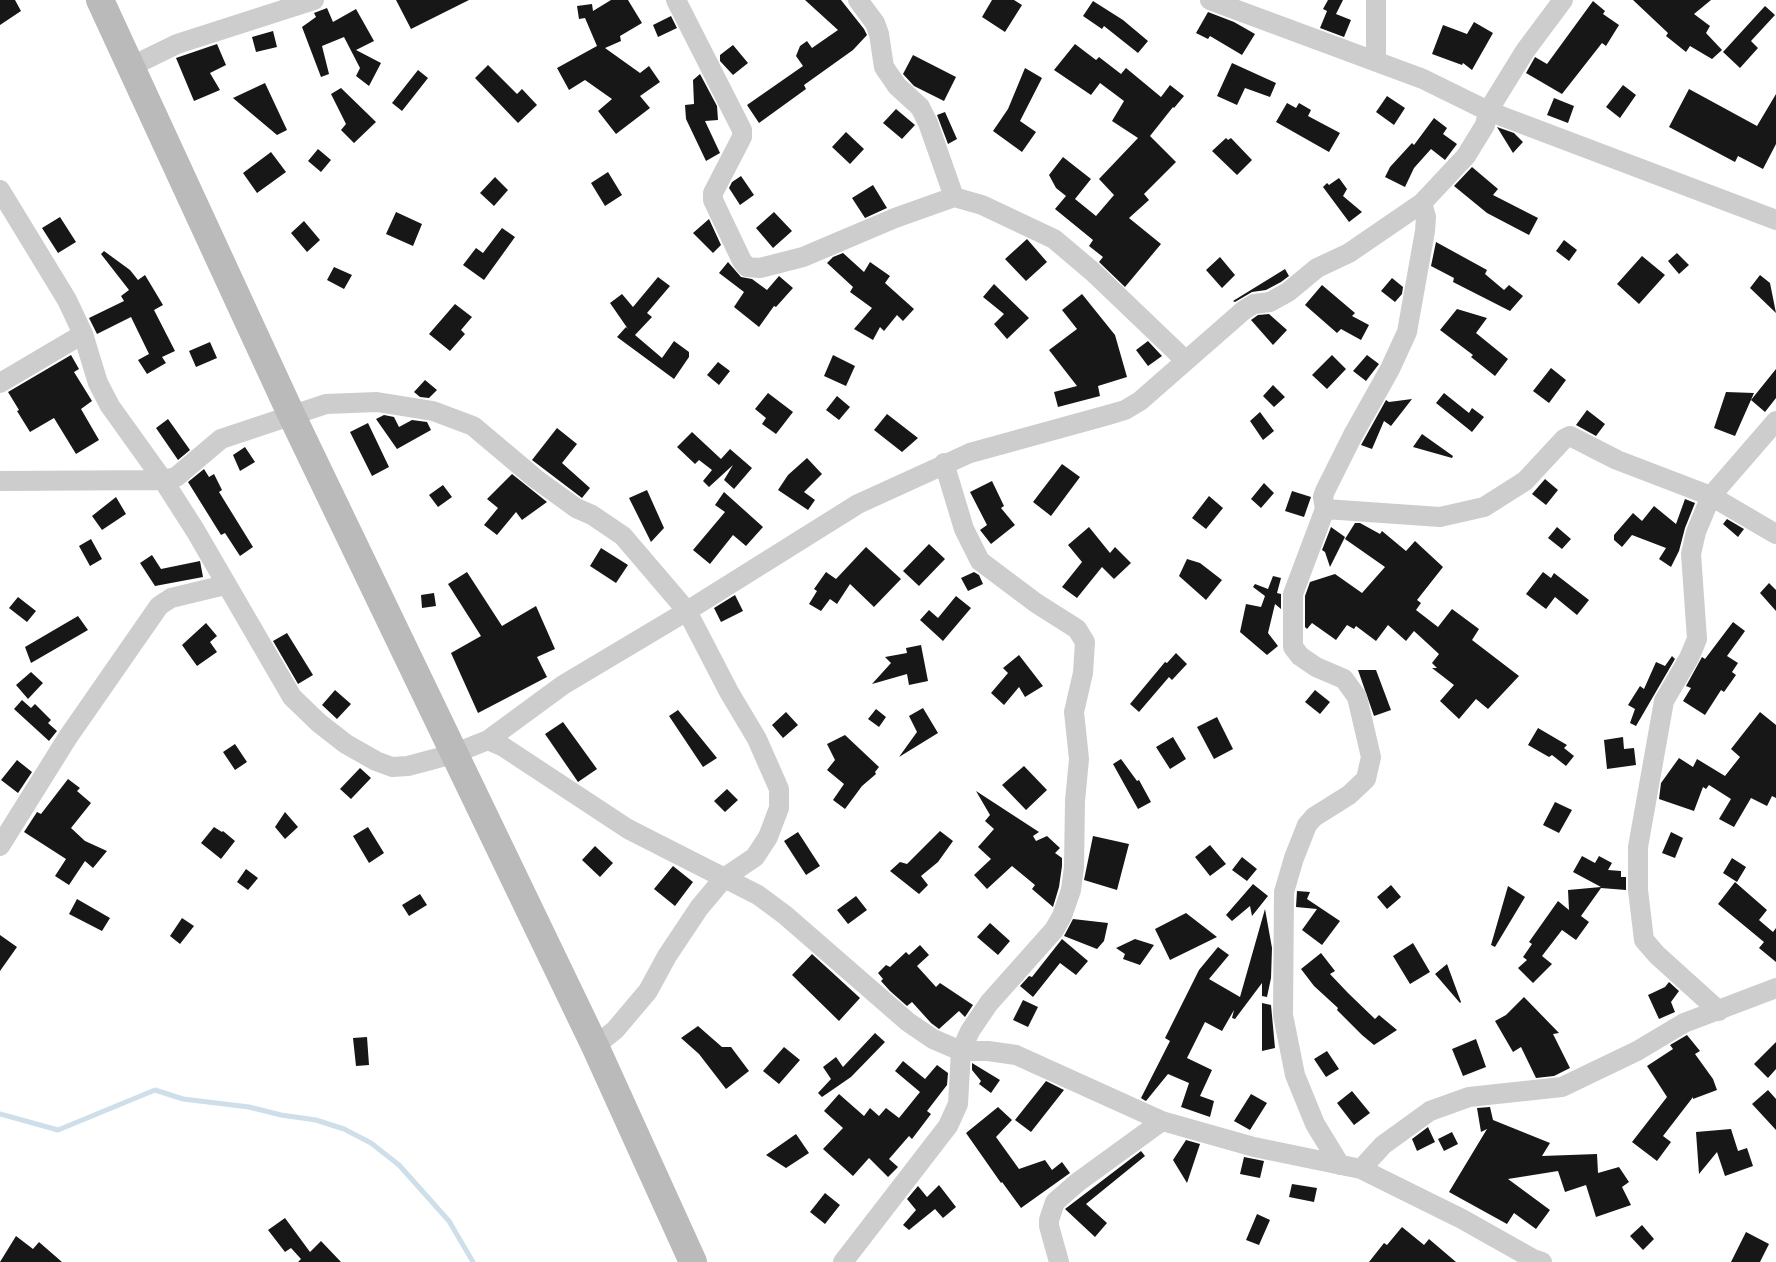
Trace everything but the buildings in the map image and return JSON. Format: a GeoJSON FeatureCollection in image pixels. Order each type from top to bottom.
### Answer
{"type":"FeatureCollection","features":[{"type":"Feature","properties":{"kind":"main road"},"geometry":{"type":"LineString","coordinates":[[100,0],[291,414],[595,1046],[693,1262]]}},
{"type":"Feature","properties":{"kind":"street"},"geometry":{"type":"LineString","coordinates":[[132,66],[177,44],[314,0]]}},
{"type":"Feature","properties":{"kind":"street"},"geometry":{"type":"LineString","coordinates":[[676,0],[742,130],[742,137],[715,188],[713,200],[742,261],[748,267],[760,268],[803,257],[895,218],[954,197],[982,205],[1054,239],[1093,272],[1185,360]]}},
{"type":"Feature","properties":{"kind":"street"},"geometry":{"type":"LineString","coordinates":[[858,0],[875,23],[879,34],[884,67],[897,86],[920,107],[928,123],[954,197]]}},
{"type":"Feature","properties":{"kind":"street"},"geometry":{"type":"LineString","coordinates":[[1210,0],[1423,79],[1488,111],[1776,220]]}},
{"type":"Feature","properties":{"kind":"street"},"geometry":{"type":"LineString","coordinates":[[1376,0],[1376,62]]}},
{"type":"Feature","properties":{"kind":"street"},"geometry":{"type":"LineString","coordinates":[[0,190],[46,262],[67,300],[83,334],[98,383],[110,406],[163,480],[292,697],[319,723],[346,744],[376,761],[392,767],[408,766],[453,754],[488,740],[564,685],[858,504],[944,463],[1036,433],[1125,410],[1140,401],[1244,310],[1254,304],[1270,302],[1288,292],[1317,268],[1349,253],[1422,203],[1466,156],[1484,125],[1488,111],[1525,51],[1563,0]]}},
{"type":"Feature","properties":{"kind":"street"},"geometry":{"type":"LineString","coordinates":[[1340,1165],[1315,1124],[1295,1075],[1283,1015],[1284,892],[1294,858],[1307,826],[1314,817],[1349,795],[1366,779],[1371,757],[1357,698],[1344,679],[1316,667],[1300,656],[1293,647],[1293,594],[1325,508],[1323,502],[1325,491],[1353,435],[1390,370],[1407,332],[1425,231],[1426,217],[1422,203]]}},
{"type":"Feature","properties":{"kind":"street"},"geometry":{"type":"LineString","coordinates":[[0,383],[83,334]]}},
{"type":"Feature","properties":{"kind":"street"},"geometry":{"type":"LineString","coordinates":[[0,482],[163,480],[176,477],[221,440],[291,414],[326,404],[377,402],[433,411],[473,426],[536,479],[576,508],[592,515],[623,536],[687,611],[729,692],[758,739],[779,789],[778,808],[768,838],[755,857],[724,878],[682,932],[643,998],[615,1030],[595,1046]]}},
{"type":"Feature","properties":{"kind":"street"},"geometry":{"type":"LineString","coordinates":[[1719,1011],[1657,955],[1644,940],[1638,890],[1638,847],[1664,701],[1689,658],[1697,639],[1691,554],[1696,532],[1711,496],[1776,421]]}},
{"type":"Feature","properties":{"kind":"street"},"geometry":{"type":"LineString","coordinates":[[1325,508],[1440,517],[1484,507],[1525,481],[1564,438],[1570,436],[1617,460],[1711,496],[1776,534]]}},
{"type":"Feature","properties":{"kind":"street"},"geometry":{"type":"LineString","coordinates":[[842,1262],[948,1126],[958,1104],[962,1051],[970,1031],[989,1003],[1054,930],[1067,904],[1074,867],[1078,759],[1074,712],[1085,656],[1085,642],[1077,629],[1036,603],[980,561],[964,529],[944,463]]}},
{"type":"Feature","properties":{"kind":"street"},"geometry":{"type":"LineString","coordinates":[[0,846],[68,737],[159,606],[171,598],[225,585]]}},
{"type":"Feature","properties":{"kind":"street"},"geometry":{"type":"LineString","coordinates":[[488,740],[518,755],[628,830],[758,896],[785,915],[908,1022],[933,1039],[962,1051],[988,1050],[1016,1055],[1162,1121],[1254,1147],[1361,1169],[1462,1219],[1533,1259],[1542,1262]]}},
{"type":"Feature","properties":{"kind":"street"},"geometry":{"type":"LineString","coordinates":[[1361,1169],[1383,1145],[1430,1111],[1469,1097],[1562,1087],[1637,1051],[1684,1023],[1776,988]]}},
{"type":"Feature","properties":{"kind":"street"},"geometry":{"type":"LineString","coordinates":[[1059,1262],[1049,1226],[1055,1202],[1092,1172],[1162,1121]]}},
{"type":"Feature","properties":{"kind":"waterway"},"geometry":{"type":"LineString","coordinates":[[0,1114],[58,1130],[155,1090],[183,1099],[249,1107],[281,1115],[316,1120],[344,1129],[371,1143],[399,1165],[449,1221],[473,1262]]}}]}
